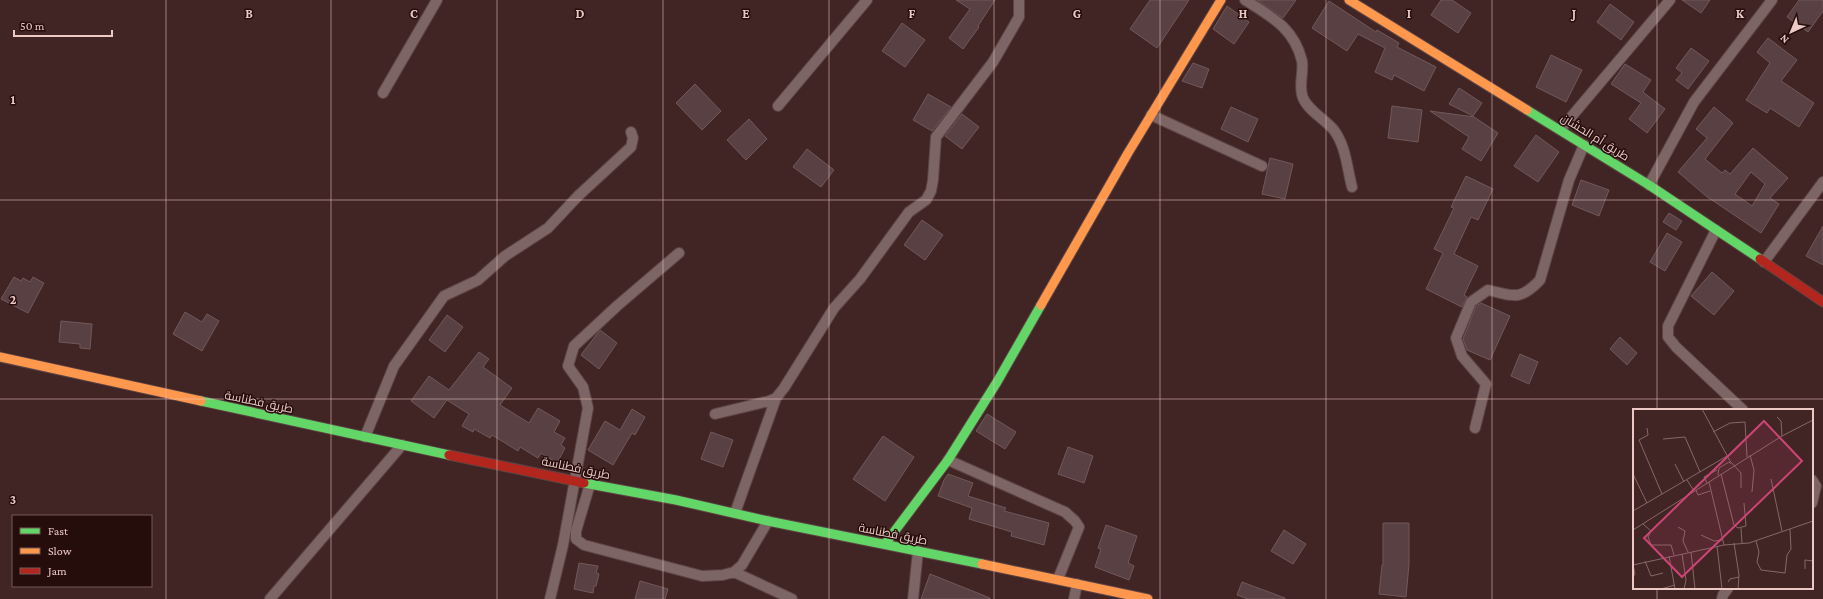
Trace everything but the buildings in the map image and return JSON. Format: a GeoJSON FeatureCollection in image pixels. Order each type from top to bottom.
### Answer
{"type":"FeatureCollection","features":[{"type":"Feature","properties":{"kind":"street"},"geometry":{"type":"LineString","coordinates":[[384,93],[437,0]]}},
{"type":"Feature","properties":{"kind":"street"},"geometry":{"type":"LineString","coordinates":[[778,106],[867,0]]}},
{"type":"Feature","properties":{"kind":"street"},"geometry":{"type":"LineString","coordinates":[[735,513],[776,398],[784,388],[834,308],[860,279],[909,212],[926,200],[931,191],[933,180],[936,137],[992,62],[1019,17],[1019,0]]}},
{"type":"Feature","properties":{"kind":"street"},"geometry":{"type":"LineString","coordinates":[[885,544],[948,460],[998,382],[1151,115],[1221,0]]}},
{"type":"Feature","properties":{"kind":"street"},"geometry":{"type":"LineString","coordinates":[[1245,0],[1279,22],[1293,38],[1302,62],[1301,89],[1304,99],[1333,130],[1342,144],[1352,187]]}},
{"type":"Feature","properties":{"kind":"street","name":"طريق أم الحشان"},"geometry":{"type":"LineString","coordinates":[[1349,0],[1649,185],[1823,302]]}},
{"type":"Feature","properties":{"kind":"street"},"geometry":{"type":"LineString","coordinates":[[1561,130],[1670,0]]}},
{"type":"Feature","properties":{"kind":"street"},"geometry":{"type":"LineString","coordinates":[[1649,185],[1694,102],[1772,0]]}},
{"type":"Feature","properties":{"kind":"street"},"geometry":{"type":"LineString","coordinates":[[1151,115],[1262,166]]}},
{"type":"Feature","properties":{"kind":"street"},"geometry":{"type":"LineString","coordinates":[[365,437],[394,366],[444,296],[478,280],[505,256],[548,228],[578,196],[631,147],[634,138],[631,132]]}},
{"type":"Feature","properties":{"kind":"street"},"geometry":{"type":"LineString","coordinates":[[1475,428],[1486,384],[1462,356],[1456,338],[1471,302],[1488,290],[1514,296],[1532,289],[1540,280],[1569,180],[1584,145]]}},
{"type":"Feature","properties":{"kind":"street"},"geometry":{"type":"LineString","coordinates":[[1764,262],[1823,182]]}},
{"type":"Feature","properties":{"kind":"street"},"geometry":{"type":"LineString","coordinates":[[1716,230],[1668,326],[1668,337],[1676,347],[1742,409]]}},
{"type":"Feature","properties":{"kind":"street"},"geometry":{"type":"LineString","coordinates":[[550,599],[575,480],[588,408],[583,388],[568,366],[574,346],[617,306],[679,253]]}},
{"type":"Feature","properties":{"kind":"street","name":"طريق فطناسة"},"geometry":{"type":"LineString","coordinates":[[0,357],[402,445],[590,484],[676,500],[768,521],[1058,579],[1148,599]]}},
{"type":"Feature","properties":{"kind":"street"},"geometry":{"type":"LineString","coordinates":[[715,414],[769,402],[776,398]]}},
{"type":"Feature","properties":{"kind":"street"},"geometry":{"type":"LineString","coordinates":[[270,599],[402,445]]}},
{"type":"Feature","properties":{"kind":"street"},"geometry":{"type":"LineString","coordinates":[[948,460],[1065,512],[1075,521],[1079,527],[1058,579]]}},
{"type":"Feature","properties":{"kind":"street"},"geometry":{"type":"LineString","coordinates":[[1813,482],[1816,486],[1813,498]]}},
{"type":"Feature","properties":{"kind":"street"},"geometry":{"type":"LineString","coordinates":[[590,484],[576,531],[576,539],[584,545],[702,576],[722,575],[734,572],[742,565],[768,521]]}},
{"type":"Feature","properties":{"kind":"street"},"geometry":{"type":"LineString","coordinates":[[913,599],[918,551]]}},
{"type":"Feature","properties":{"kind":"street"},"geometry":{"type":"LineString","coordinates":[[734,572],[792,599]]}},
{"type":"Feature","properties":{"kind":"street"},"geometry":{"type":"LineString","coordinates":[[1074,599],[1077,584]]}},
{"type":"Feature","properties":{"kind":"street"},"geometry":{"type":"LineString","coordinates":[[1722,599],[1727,589]]}},
{"type":"Feature","properties":{"kind":"traffic: fast"},"geometry":{"type":"LineString","coordinates":[[1527,110],[1649,185],[1760,259]]}},
{"type":"Feature","properties":{"kind":"traffic: fast"},"geometry":{"type":"LineString","coordinates":[[885,544],[948,460],[997,382],[1041,305]]}},
{"type":"Feature","properties":{"kind":"traffic: fast"},"geometry":{"type":"LineString","coordinates":[[201,401],[449,455]]}},
{"type":"Feature","properties":{"kind":"traffic: fast"},"geometry":{"type":"LineString","coordinates":[[584,483],[676,500],[768,521],[982,564]]}},
{"type":"Feature","properties":{"kind":"traffic: slow"},"geometry":{"type":"LineString","coordinates":[[1041,305],[1128,153],[1221,0]]}},
{"type":"Feature","properties":{"kind":"traffic: slow"},"geometry":{"type":"LineString","coordinates":[[1349,0],[1527,110]]}},
{"type":"Feature","properties":{"kind":"traffic: slow"},"geometry":{"type":"LineString","coordinates":[[0,357],[201,401]]}},
{"type":"Feature","properties":{"kind":"traffic: slow"},"geometry":{"type":"LineString","coordinates":[[982,564],[1148,599]]}},
{"type":"Feature","properties":{"kind":"traffic: jam"},"geometry":{"type":"LineString","coordinates":[[1760,259],[1823,302]]}},
{"type":"Feature","properties":{"kind":"traffic: jam"},"geometry":{"type":"LineString","coordinates":[[449,455],[584,483]]}}]}
